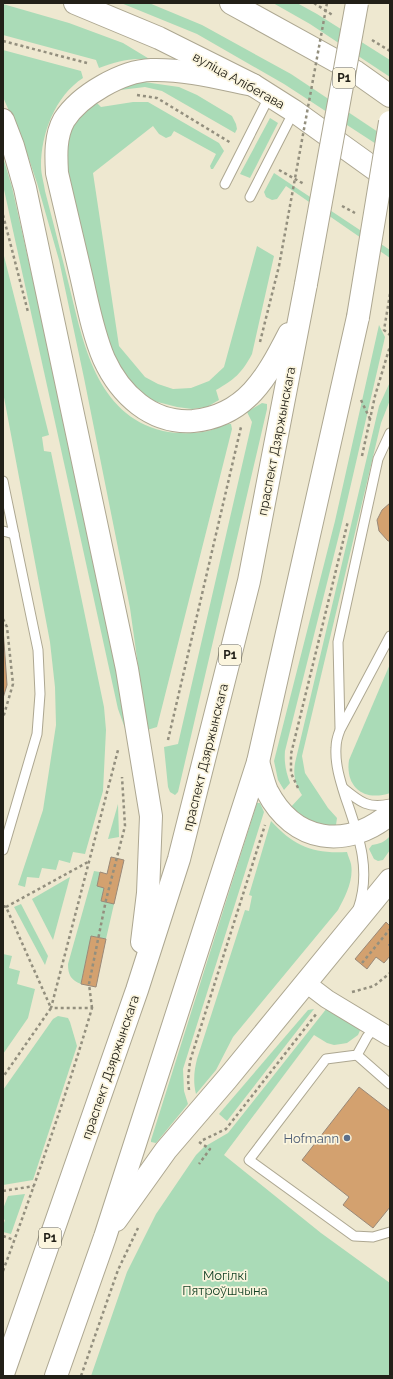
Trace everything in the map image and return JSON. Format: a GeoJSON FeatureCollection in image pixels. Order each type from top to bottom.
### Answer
{"type":"FeatureCollection","features":[{"type":"Feature","properties":{"kind":"main road","name":"вуліца Алібегава"},"geometry":{"type":"LineString","coordinates":[[75,3],[159,38],[261,90],[294,111],[390,180]]}},
{"type":"Feature","properties":{"kind":"main road","name":"Р1"},"geometry":{"type":"LineString","coordinates":[[231,3],[356,72],[390,96]]}},
{"type":"Feature","properties":{"kind":"main road","name":"праспект Дзяржынскага"},"geometry":{"type":"LineString","coordinates":[[3,1374],[137,990],[180,859],[249,581],[358,3]]}},
{"type":"Feature","properties":{"kind":"main road"},"geometry":{"type":"LineString","coordinates":[[261,90],[198,73],[170,70],[150,70],[113,80],[94,91],[79,103],[64,120],[58,135],[56,150],[57,173],[94,330],[104,359],[127,394],[142,408],[162,417],[184,421],[203,420],[239,405],[255,390],[272,366],[300,314]]}},
{"type":"Feature","properties":{"kind":"main road"},"geometry":{"type":"LineString","coordinates":[[3,120],[13,146],[25,188],[127,669],[152,816],[148,893],[137,990]]}},
{"type":"Feature","properties":{"kind":"main road"},"geometry":{"type":"LineString","coordinates":[[56,1376],[105,1237],[258,762],[358,317],[390,122]]}},
{"type":"Feature","properties":{"kind":"main road"},"geometry":{"type":"LineString","coordinates":[[258,762],[267,790],[278,808],[294,824],[310,833],[329,837],[342,837],[358,834],[375,825],[390,814]]}},
{"type":"Feature","properties":{"kind":"main road"},"geometry":{"type":"LineString","coordinates":[[105,1237],[166,1150],[204,1107],[390,880]]}},
{"type":"Feature","properties":{"kind":"street"},"geometry":{"type":"LineString","coordinates":[[306,983],[327,999],[390,1037]]}},
{"type":"Feature","properties":{"kind":"lane"},"geometry":{"type":"LineString","coordinates":[[225,184],[261,90]]}},
{"type":"Feature","properties":{"kind":"lane"},"geometry":{"type":"LineString","coordinates":[[250,198],[294,111]]}},
{"type":"Feature","properties":{"kind":"lane"},"geometry":{"type":"LineString","coordinates":[[340,730],[338,642],[378,459],[390,433]]}},
{"type":"Feature","properties":{"kind":"lane"},"geometry":{"type":"LineString","coordinates":[[3,481],[38,650],[40,694],[37,734],[3,850]]}},
{"type":"Feature","properties":{"kind":"lane"},"geometry":{"type":"LineString","coordinates":[[3,531],[14,534]]}},
{"type":"Feature","properties":{"kind":"lane"},"geometry":{"type":"LineString","coordinates":[[350,929],[360,901],[364,883],[364,862],[358,834],[339,777],[336,746],[340,730],[390,636]]}},
{"type":"Feature","properties":{"kind":"lane"},"geometry":{"type":"LineString","coordinates":[[343,788],[358,800],[368,805],[380,806],[390,804]]}},
{"type":"Feature","properties":{"kind":"lane"},"geometry":{"type":"LineString","coordinates":[[357,1055],[367,1037],[375,1027]]}},
{"type":"Feature","properties":{"kind":"lane"},"geometry":{"type":"LineString","coordinates":[[390,1084],[357,1055],[326,1059],[249,1160],[354,1236],[373,1237],[390,1232]]}},
{"type":"Feature","properties":{"kind":"path"},"geometry":{"type":"LineString","coordinates":[[258,347],[279,266],[327,3]]}},
{"type":"Feature","properties":{"kind":"path"},"geometry":{"type":"LineString","coordinates":[[3,41],[87,63]]}},
{"type":"Feature","properties":{"kind":"path"},"geometry":{"type":"LineString","coordinates":[[390,294],[384,330],[390,335]]}},
{"type":"Feature","properties":{"kind":"path"},"geometry":{"type":"LineString","coordinates":[[361,464],[375,396],[390,346]]}},
{"type":"Feature","properties":{"kind":"path"},"geometry":{"type":"LineString","coordinates":[[359,395],[370,419]]}},
{"type":"Feature","properties":{"kind":"path"},"geometry":{"type":"LineString","coordinates":[[168,740],[241,424]]}},
{"type":"Feature","properties":{"kind":"path"},"geometry":{"type":"LineString","coordinates":[[298,788],[291,773],[291,754],[349,515]]}},
{"type":"Feature","properties":{"kind":"path"},"geometry":{"type":"LineString","coordinates":[[3,619],[7,627],[13,684],[3,717]]}},
{"type":"Feature","properties":{"kind":"path"},"geometry":{"type":"LineString","coordinates":[[3,1077],[51,1008],[88,862],[120,746],[121,760]]}},
{"type":"Feature","properties":{"kind":"path"},"geometry":{"type":"LineString","coordinates":[[3,1271],[34,1186],[92,1008],[88,984],[106,900],[125,826],[122,775]]}},
{"type":"Feature","properties":{"kind":"path"},"geometry":{"type":"LineString","coordinates":[[190,1096],[188,1080],[190,1061],[267,818]]}},
{"type":"Feature","properties":{"kind":"path"},"geometry":{"type":"LineString","coordinates":[[51,1008],[4,907],[88,862]]}},
{"type":"Feature","properties":{"kind":"path"},"geometry":{"type":"LineString","coordinates":[[362,962],[390,929]]}},
{"type":"Feature","properties":{"kind":"path"},"geometry":{"type":"LineString","coordinates":[[194,1144],[226,1129],[327,999],[374,986],[390,973]]}},
{"type":"Feature","properties":{"kind":"path"},"geometry":{"type":"LineString","coordinates":[[51,1008],[92,1008]]}},
{"type":"Feature","properties":{"kind":"path"},"geometry":{"type":"LineString","coordinates":[[199,1142],[210,1149],[199,1164]]}},
{"type":"Feature","properties":{"kind":"path"},"geometry":{"type":"LineString","coordinates":[[3,1191],[34,1186]]}},
{"type":"Feature","properties":{"kind":"path"},"geometry":{"type":"LineString","coordinates":[[81,1376],[118,1270],[141,1221]]}},
{"type":"Feature","properties":{"kind":"path"},"geometry":{"type":"LineString","coordinates":[[3,1236],[14,1240]]}},
{"type":"Feature","properties":{"kind":"green space"},"geometry":{"type":"Polygon","coordinates":[[[121,3],[149,3],[202,25],[291,74],[390,140],[390,153],[284,84],[197,34],[121,3]]]}},
{"type":"Feature","properties":{"kind":"green space"},"geometry":{"type":"Polygon","coordinates":[[[273,3],[297,3],[390,60],[390,77],[310,24],[273,3]]]}},
{"type":"Feature","properties":{"kind":"green space"},"geometry":{"type":"Polygon","coordinates":[[[3,4],[69,23],[123,43],[151,60],[125,60],[99,68],[96,60],[3,35],[3,4]]]}},
{"type":"Feature","properties":{"kind":"green space"},"geometry":{"type":"Polygon","coordinates":[[[3,50],[81,71],[83,78],[73,86],[57,105],[47,129],[42,154],[41,169],[45,191],[80,330],[96,373],[108,393],[122,409],[140,422],[163,431],[197,433],[208,431],[225,424],[231,424],[232,429],[157,727],[147,730],[130,608],[84,378],[59,260],[37,183],[27,153],[3,97],[3,50]]]}},
{"type":"Feature","properties":{"kind":"green space"},"geometry":{"type":"Polygon","coordinates":[[[144,82],[179,87],[197,95],[232,116],[237,129],[235,133],[162,91],[145,87],[112,91],[133,83],[144,82]]]}},
{"type":"Feature","properties":{"kind":"green space"},"geometry":{"type":"Polygon","coordinates":[[[96,102],[101,107],[133,102],[148,102],[219,143],[224,151],[213,169],[211,169],[210,166],[216,154],[174,131],[171,136],[166,138],[159,134],[153,126],[93,173],[119,346],[145,377],[158,384],[173,389],[191,388],[209,381],[224,367],[257,246],[274,256],[252,354],[245,366],[237,375],[228,383],[216,390],[219,400],[207,407],[192,409],[150,400],[137,390],[123,375],[108,344],[66,182],[65,151],[72,124],[96,102]]]}},
{"type":"Feature","properties":{"kind":"green space"},"geometry":{"type":"Polygon","coordinates":[[[270,118],[278,123],[250,178],[240,174],[270,118]]]}},
{"type":"Feature","properties":{"kind":"green space"},"geometry":{"type":"Polygon","coordinates":[[[3,157],[12,187],[128,706],[132,733],[126,731],[118,709],[3,185],[3,157]]]}},
{"type":"Feature","properties":{"kind":"green space"},"geometry":{"type":"Polygon","coordinates":[[[274,173],[390,250],[390,258],[286,186],[277,199],[272,200],[266,197],[264,192],[274,173]]]}},
{"type":"Feature","properties":{"kind":"green space"},"geometry":{"type":"Polygon","coordinates":[[[3,252],[49,435],[42,437],[44,451],[51,452],[104,707],[106,730],[103,791],[85,854],[73,852],[70,863],[59,860],[56,870],[42,868],[39,878],[27,877],[25,887],[18,885],[43,810],[56,725],[55,687],[50,642],[3,392],[3,252]]]}},
{"type":"Feature","properties":{"kind":"green space"},"geometry":{"type":"Polygon","coordinates":[[[379,325],[385,337],[342,523],[285,751],[287,775],[290,783],[284,790],[278,780],[274,761],[335,521],[379,325]]]}},
{"type":"Feature","properties":{"kind":"green space"},"geometry":{"type":"Polygon","coordinates":[[[390,382],[390,400],[381,423],[302,756],[305,773],[328,808],[337,818],[336,825],[332,829],[326,830],[290,808],[302,795],[295,779],[295,763],[379,406],[390,382]]]}},
{"type":"Feature","properties":{"kind":"green space"},"geometry":{"type":"Polygon","coordinates":[[[262,403],[267,404],[267,409],[178,792],[175,795],[170,792],[168,787],[164,747],[178,744],[252,422],[247,412],[262,403]]]}},
{"type":"Feature","properties":{"kind":"green space"},"geometry":{"type":"Polygon","coordinates":[[[390,664],[390,793],[381,795],[365,794],[353,785],[350,778],[349,760],[390,664]]]}},
{"type":"Feature","properties":{"kind":"green space"},"geometry":{"type":"Polygon","coordinates":[[[257,803],[260,803],[264,812],[183,1069],[184,1091],[188,1104],[156,1143],[151,1142],[151,1140],[257,803]]]}},
{"type":"Feature","properties":{"kind":"green space"},"geometry":{"type":"Polygon","coordinates":[[[118,804],[119,837],[108,839],[118,804]]]}},
{"type":"Feature","properties":{"kind":"green space"},"geometry":{"type":"Polygon","coordinates":[[[271,821],[279,830],[304,847],[324,852],[347,852],[352,870],[350,882],[338,910],[233,1037],[216,1070],[196,1094],[194,1076],[197,1059],[245,910],[249,911],[252,896],[249,895],[271,821]]]}},
{"type":"Feature","properties":{"kind":"green space"},"geometry":{"type":"Polygon","coordinates":[[[390,836],[390,850],[383,860],[378,861],[374,859],[369,849],[372,845],[386,840],[390,836]]]}},
{"type":"Feature","properties":{"kind":"green space"},"geometry":{"type":"Polygon","coordinates":[[[94,871],[100,872],[97,886],[104,888],[101,901],[114,904],[106,939],[91,936],[81,984],[71,977],[68,964],[94,871]]]}},
{"type":"Feature","properties":{"kind":"green space"},"geometry":{"type":"Polygon","coordinates":[[[70,877],[53,940],[32,899],[70,877]]]}},
{"type":"Feature","properties":{"kind":"green space"},"geometry":{"type":"Polygon","coordinates":[[[21,904],[48,956],[45,965],[14,907],[21,904]]]}},
{"type":"Feature","properties":{"kind":"green space"},"geometry":{"type":"Polygon","coordinates":[[[3,954],[12,956],[9,968],[20,971],[17,984],[35,989],[28,1018],[3,1054],[3,954]]]}},
{"type":"Feature","properties":{"kind":"green space","name":"Могілкі Пятроўшчына"},"geometry":{"type":"Polygon","coordinates":[[[327,1008],[362,1026],[358,1035],[347,1043],[334,1045],[327,1043],[314,1035],[224,1155],[321,1233],[390,1283],[390,1376],[91,1376],[127,1272],[156,1214],[196,1155],[204,1147],[228,1133],[327,1008]]]}},
{"type":"Feature","properties":{"kind":"green space"},"geometry":{"type":"Polygon","coordinates":[[[314,1009],[227,1121],[219,1114],[308,1010],[314,1009]]]}},
{"type":"Feature","properties":{"kind":"green space"},"geometry":{"type":"Polygon","coordinates":[[[58,1016],[68,1018],[77,1046],[33,1180],[3,1185],[3,1090],[53,1019],[58,1016]]]}},
{"type":"Feature","properties":{"kind":"green space"},"geometry":{"type":"Polygon","coordinates":[[[25,1194],[11,1234],[3,1232],[5,1220],[3,1219],[3,1209],[8,1196],[25,1194]]]}},
{"type":"Feature","properties":{"kind":"building"},"geometry":{"type":"Polygon","coordinates":[[[390,503],[390,541],[388,541],[379,531],[377,520],[382,510],[390,503]]]}},
{"type":"Feature","properties":{"kind":"building"},"geometry":{"type":"Polygon","coordinates":[[[3,628],[7,685],[3,698],[3,628]]]}},
{"type":"Feature","properties":{"kind":"building"},"geometry":{"type":"Polygon","coordinates":[[[111,857],[124,860],[114,904],[101,901],[104,888],[97,886],[100,872],[107,874],[111,857]]]}},
{"type":"Feature","properties":{"kind":"building"},"geometry":{"type":"Polygon","coordinates":[[[386,922],[390,926],[390,943],[388,945],[390,946],[390,956],[384,963],[376,957],[367,969],[355,959],[386,922]]]}},
{"type":"Feature","properties":{"kind":"building"},"geometry":{"type":"Polygon","coordinates":[[[91,936],[106,939],[96,987],[81,984],[91,936]]]}},
{"type":"Feature","properties":{"kind":"building"},"geometry":{"type":"Polygon","coordinates":[[[359,1087],[390,1111],[390,1207],[373,1228],[343,1205],[349,1197],[302,1160],[359,1087]]]}},
{"type":"Feature","properties":{"kind":"place","name":"Hofmann"},"geometry":{"type":"Point","coordinates":[347,1138]}}]}
